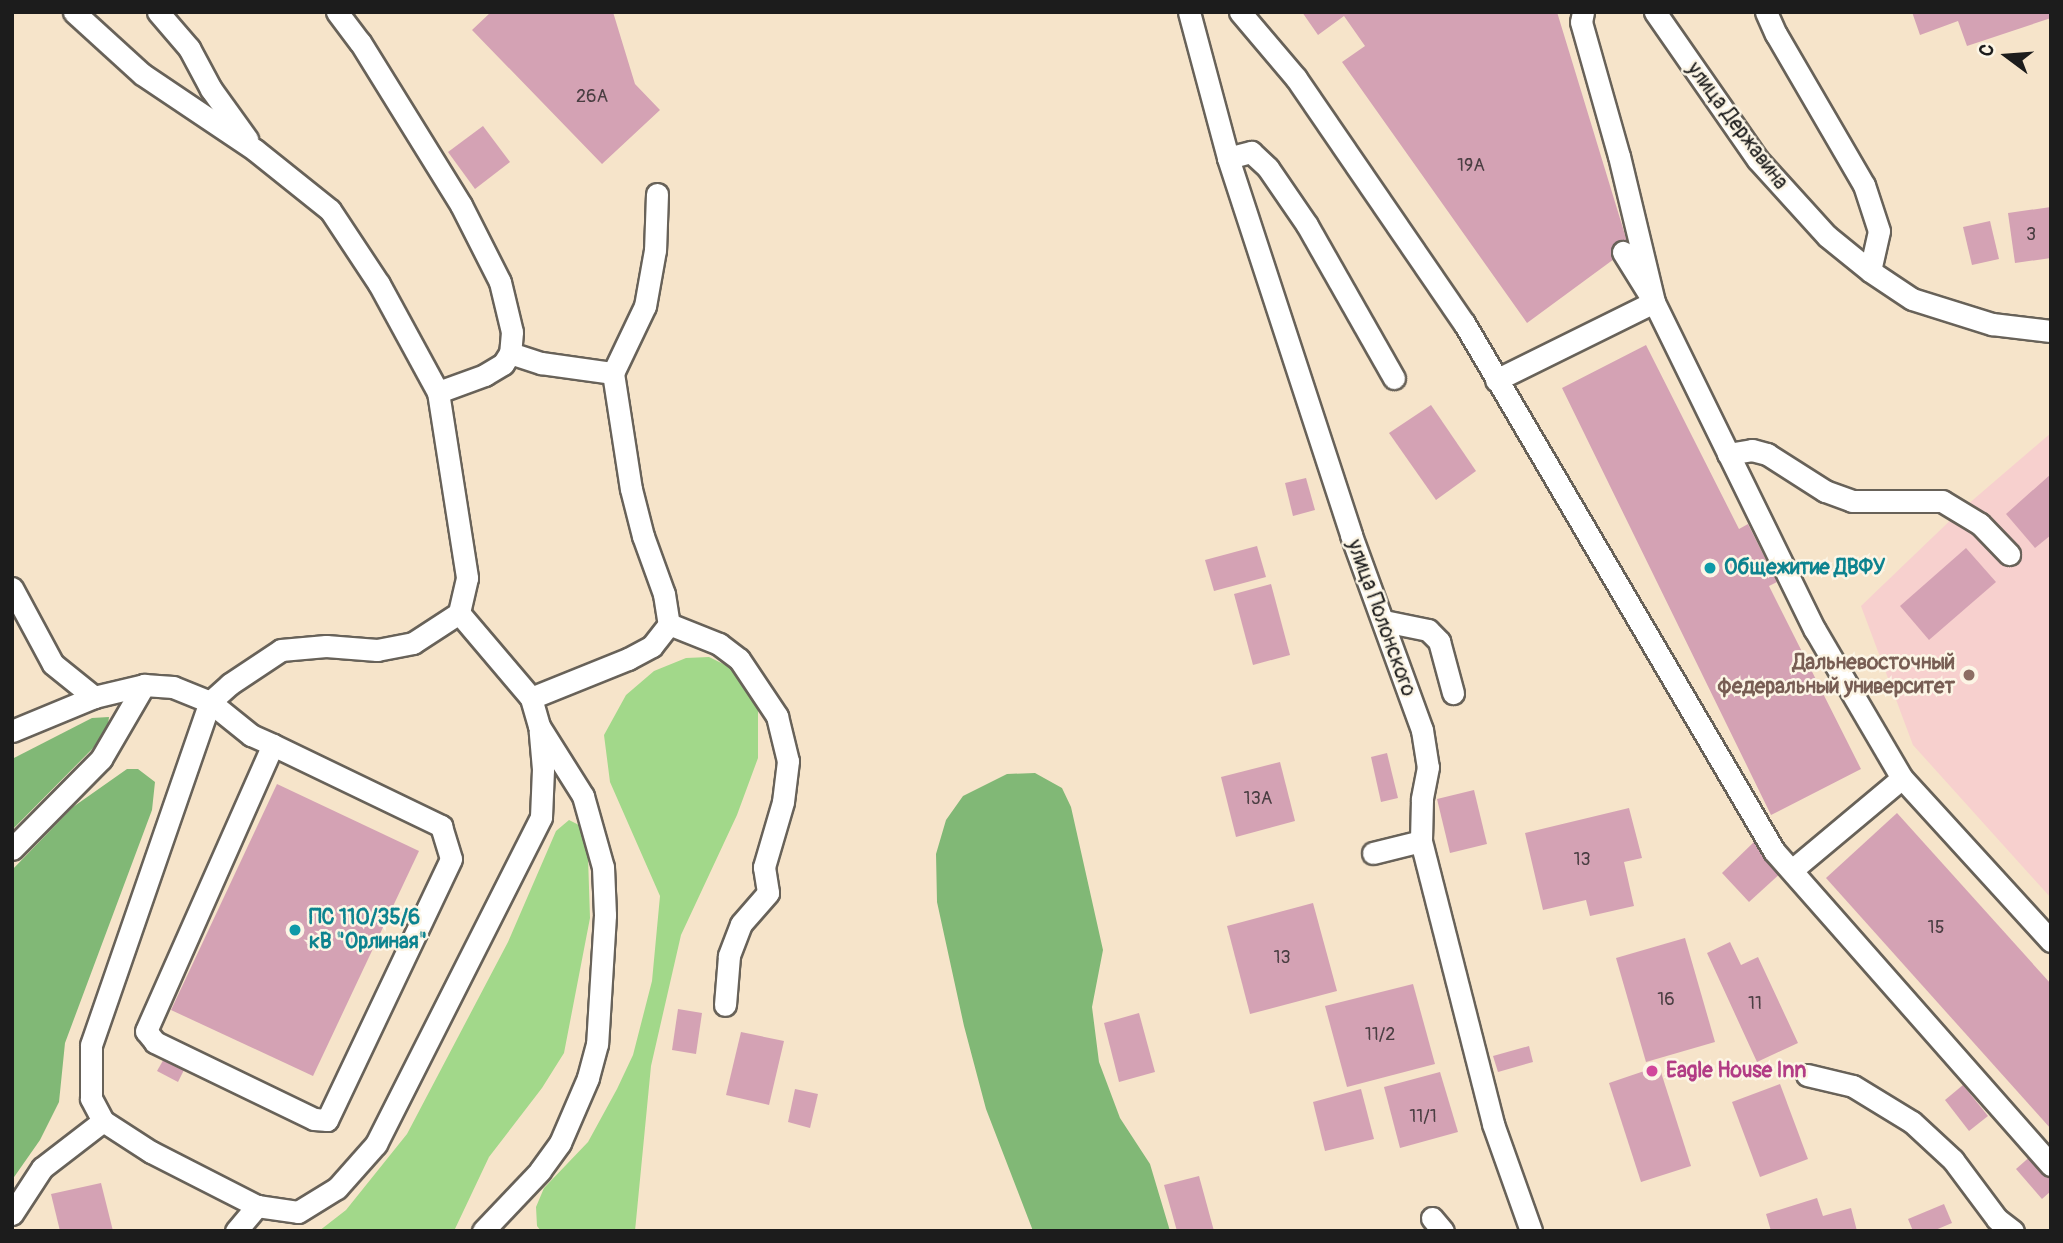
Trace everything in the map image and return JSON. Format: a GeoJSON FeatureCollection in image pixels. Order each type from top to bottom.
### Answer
{"type":"FeatureCollection","features":[{"type":"Feature","properties":{"kind":"lane"},"geometry":{"type":"LineString","coordinates":[[74,12],[142,74],[255,150],[330,210],[379,284],[438,392],[466,567],[467,578],[459,613],[413,643],[377,650],[326,646],[281,650],[230,684],[210,702],[91,1045],[90,1098],[103,1121],[151,1152],[257,1206],[298,1212],[337,1188],[376,1144],[541,817],[543,769],[539,726],[531,698],[459,613]]}},
{"type":"Feature","properties":{"kind":"lane"},"geometry":{"type":"LineString","coordinates":[[158,12],[189,48],[211,89],[255,150]]}},
{"type":"Feature","properties":{"kind":"lane"},"geometry":{"type":"LineString","coordinates":[[337,12],[360,41],[461,205],[500,282],[512,332],[510,353],[503,364],[485,375],[438,392]]}},
{"type":"Feature","properties":{"kind":"lane","name":"улица Полонского"},"geometry":{"type":"LineString","coordinates":[[1189,12],[1228,158],[1361,567],[1384,621],[1422,730],[1428,767],[1422,799],[1421,841],[1493,1124],[1531,1231]]}},
{"type":"Feature","properties":{"kind":"lane"},"geometry":{"type":"LineString","coordinates":[[1240,12],[1296,78],[1464,323],[1774,851],[2051,1165]]}},
{"type":"Feature","properties":{"kind":"lane"},"geometry":{"type":"LineString","coordinates":[[1583,12],[1581,22],[1619,156],[1654,302]]}},
{"type":"Feature","properties":{"kind":"lane","name":"улица Державина"},"geometry":{"type":"LineString","coordinates":[[1655,12],[1758,160],[1827,236],[1870,271],[1912,299],[1992,324],[2051,331]]}},
{"type":"Feature","properties":{"kind":"lane"},"geometry":{"type":"LineString","coordinates":[[1766,12],[1776,34],[1864,185],[1879,231],[1870,271]]}},
{"type":"Feature","properties":{"kind":"lane"},"geometry":{"type":"LineString","coordinates":[[1228,158],[1251,152],[1268,168],[1307,225],[1394,377]]}},
{"type":"Feature","properties":{"kind":"lane"},"geometry":{"type":"LineString","coordinates":[[531,698],[628,659],[652,646],[669,624],[664,594],[643,536],[631,489],[613,373],[645,306],[655,250],[657,194]]}},
{"type":"Feature","properties":{"kind":"lane"},"geometry":{"type":"LineString","coordinates":[[1623,252],[1654,302],[1815,631],[1902,778],[2051,941]]}},
{"type":"Feature","properties":{"kind":"lane"},"geometry":{"type":"LineString","coordinates":[[1496,380],[1654,302]]}},
{"type":"Feature","properties":{"kind":"lane"},"geometry":{"type":"LineString","coordinates":[[510,353],[541,363],[613,373]]}},
{"type":"Feature","properties":{"kind":"lane"},"geometry":{"type":"LineString","coordinates":[[1728,454],[1752,450],[1767,454],[1825,491],[1852,501],[1942,501],[1980,524],[2008,554]]}},
{"type":"Feature","properties":{"kind":"lane"},"geometry":{"type":"LineString","coordinates":[[12,588],[53,664],[94,697]]}},
{"type":"Feature","properties":{"kind":"lane"},"geometry":{"type":"LineString","coordinates":[[1384,621],[1428,630],[1439,641],[1453,693]]}},
{"type":"Feature","properties":{"kind":"lane"},"geometry":{"type":"LineString","coordinates":[[669,624],[719,644],[740,659],[777,716],[788,761],[783,802],[764,867],[768,893],[741,924],[729,956],[725,1005]]}},
{"type":"Feature","properties":{"kind":"lane"},"geometry":{"type":"LineString","coordinates":[[12,849],[101,759],[144,685]]}},
{"type":"Feature","properties":{"kind":"lane"},"geometry":{"type":"LineString","coordinates":[[12,731],[94,697],[144,685],[173,687],[210,702],[251,735],[273,745],[441,826],[452,859],[327,1120],[314,1119],[155,1042],[146,1031],[273,745]]}},
{"type":"Feature","properties":{"kind":"lane"},"geometry":{"type":"LineString","coordinates":[[483,1231],[540,1171],[560,1143],[589,1079],[597,1044],[605,915],[603,867],[583,796],[539,726]]}},
{"type":"Feature","properties":{"kind":"lane"},"geometry":{"type":"LineString","coordinates":[[1792,870],[1902,778]]}},
{"type":"Feature","properties":{"kind":"lane"},"geometry":{"type":"LineString","coordinates":[[1373,853],[1421,841]]}},
{"type":"Feature","properties":{"kind":"lane"},"geometry":{"type":"LineString","coordinates":[[1807,1075],[1853,1086],[1905,1116],[1953,1160],[1983,1202],[2014,1231]]}},
{"type":"Feature","properties":{"kind":"lane"},"geometry":{"type":"LineString","coordinates":[[12,1214],[42,1168],[103,1121]]}},
{"type":"Feature","properties":{"kind":"lane"},"geometry":{"type":"LineString","coordinates":[[236,1231],[257,1206]]}},
{"type":"Feature","properties":{"kind":"shaded area","name":"Дальневосточный федеральный университет"},"geometry":{"type":"Polygon","coordinates":[[[2051,433],[2051,898],[1913,745],[1861,606],[1960,511],[2051,433]]]}},
{"type":"Feature","properties":{"kind":"green space"},"geometry":{"type":"Polygon","coordinates":[[[709,657],[748,676],[758,698],[758,758],[737,815],[681,935],[651,1066],[635,1231],[541,1231],[537,1226],[536,1207],[544,1188],[588,1142],[617,1089],[633,1055],[652,981],[660,896],[610,782],[604,735],[626,695],[654,671],[686,658],[709,657]]]}},
{"type":"Feature","properties":{"kind":"green space"},"geometry":{"type":"Polygon","coordinates":[[[109,717],[107,734],[12,830],[12,759],[92,718],[109,717]]]}},
{"type":"Feature","properties":{"kind":"green space"},"geometry":{"type":"Polygon","coordinates":[[[127,769],[138,769],[155,782],[152,810],[65,1043],[59,1102],[40,1140],[12,1180],[12,870],[73,807],[127,769]]]}},
{"type":"Feature","properties":{"kind":"green space"},"geometry":{"type":"Polygon","coordinates":[[[1035,773],[1062,788],[1071,807],[1103,950],[1092,1007],[1099,1062],[1120,1118],[1150,1164],[1170,1231],[1033,1231],[986,1109],[964,1026],[937,902],[936,854],[946,820],[963,796],[1007,774],[1035,773]]]}},
{"type":"Feature","properties":{"kind":"green space"},"geometry":{"type":"Polygon","coordinates":[[[569,820],[579,825],[588,857],[590,918],[564,1053],[542,1088],[489,1157],[454,1231],[319,1231],[346,1210],[407,1134],[508,942],[556,831],[569,820]]]}},
{"type":"Feature","properties":{"kind":"building"},"geometry":{"type":"Polygon","coordinates":[[[491,12],[613,12],[635,84],[660,110],[602,164],[472,30],[491,12]]]}},
{"type":"Feature","properties":{"kind":"building"},"geometry":{"type":"Polygon","coordinates":[[[1302,12],[1557,12],[1629,248],[1527,323],[1342,62],[1365,46],[1344,16],[1318,35],[1302,12]]]}},
{"type":"Feature","properties":{"kind":"building"},"geometry":{"type":"Polygon","coordinates":[[[1912,12],[2050,12],[2051,18],[1967,46],[1958,21],[1920,35],[1912,12]]]}},
{"type":"Feature","properties":{"kind":"building"},"geometry":{"type":"Polygon","coordinates":[[[483,126],[510,162],[475,189],[448,152],[483,126]]]}},
{"type":"Feature","properties":{"kind":"building"},"geometry":{"type":"Polygon","coordinates":[[[2051,207],[2051,258],[2015,263],[2008,213],[2051,207]]]}},
{"type":"Feature","properties":{"kind":"building"},"geometry":{"type":"Polygon","coordinates":[[[1990,221],[1999,259],[1972,265],[1963,227],[1990,221]]]}},
{"type":"Feature","properties":{"kind":"building","name":"Общежитие ДВФУ"},"geometry":{"type":"Polygon","coordinates":[[[1646,345],[1739,529],[1748,524],[1777,582],[1769,586],[1861,769],[1771,815],[1562,388],[1646,345]]]}},
{"type":"Feature","properties":{"kind":"building"},"geometry":{"type":"Polygon","coordinates":[[[1431,405],[1476,471],[1436,500],[1389,433],[1431,405]]]}},
{"type":"Feature","properties":{"kind":"building"},"geometry":{"type":"Polygon","coordinates":[[[2051,474],[2051,535],[2035,548],[2006,514],[2051,474]]]}},
{"type":"Feature","properties":{"kind":"building"},"geometry":{"type":"Polygon","coordinates":[[[1306,478],[1315,510],[1293,516],[1285,483],[1306,478]]]}},
{"type":"Feature","properties":{"kind":"building"},"geometry":{"type":"Polygon","coordinates":[[[1257,546],[1266,577],[1214,591],[1205,560],[1257,546]]]}},
{"type":"Feature","properties":{"kind":"building"},"geometry":{"type":"Polygon","coordinates":[[[1966,548],[1996,582],[1929,640],[1900,606],[1966,548]]]}},
{"type":"Feature","properties":{"kind":"building"},"geometry":{"type":"Polygon","coordinates":[[[1271,584],[1290,655],[1253,665],[1234,594],[1271,584]]]}},
{"type":"Feature","properties":{"kind":"building"},"geometry":{"type":"Polygon","coordinates":[[[1387,753],[1398,798],[1381,802],[1371,757],[1387,753]]]}},
{"type":"Feature","properties":{"kind":"building"},"geometry":{"type":"Polygon","coordinates":[[[1280,762],[1295,821],[1236,837],[1221,777],[1280,762]]]}},
{"type":"Feature","properties":{"kind":"building","name":"ПС 110/35/6 кВ \"Орлиная\""},"geometry":{"type":"Polygon","coordinates":[[[277,784],[419,851],[313,1076],[171,1010],[277,784]]]}},
{"type":"Feature","properties":{"kind":"building"},"geometry":{"type":"Polygon","coordinates":[[[1474,790],[1487,844],[1450,853],[1437,799],[1474,790]]]}},
{"type":"Feature","properties":{"kind":"building"},"geometry":{"type":"Polygon","coordinates":[[[1629,808],[1642,858],[1624,862],[1634,906],[1590,916],[1586,900],[1543,910],[1525,833],[1629,808]]]}},
{"type":"Feature","properties":{"kind":"building"},"geometry":{"type":"Polygon","coordinates":[[[1897,813],[2051,984],[2051,1129],[1826,878],[1897,813]]]}},
{"type":"Feature","properties":{"kind":"building"},"geometry":{"type":"Polygon","coordinates":[[[1756,840],[1784,870],[1749,902],[1722,873],[1756,840]]]}},
{"type":"Feature","properties":{"kind":"building"},"geometry":{"type":"Polygon","coordinates":[[[1313,903],[1337,991],[1250,1014],[1227,926],[1313,903]]]}},
{"type":"Feature","properties":{"kind":"building"},"geometry":{"type":"Polygon","coordinates":[[[1685,938],[1715,1042],[1646,1062],[1616,958],[1685,938]]]}},
{"type":"Feature","properties":{"kind":"building"},"geometry":{"type":"Polygon","coordinates":[[[1730,942],[1741,965],[1758,957],[1798,1043],[1757,1062],[1707,953],[1730,942]]]}},
{"type":"Feature","properties":{"kind":"building"},"geometry":{"type":"Polygon","coordinates":[[[1413,984],[1435,1064],[1347,1087],[1325,1006],[1413,984]]]}},
{"type":"Feature","properties":{"kind":"building"},"geometry":{"type":"Polygon","coordinates":[[[678,1009],[702,1013],[696,1054],[672,1050],[678,1009]]]}},
{"type":"Feature","properties":{"kind":"building"},"geometry":{"type":"Polygon","coordinates":[[[1139,1013],[1155,1072],[1119,1082],[1104,1023],[1139,1013]]]}},
{"type":"Feature","properties":{"kind":"building"},"geometry":{"type":"Polygon","coordinates":[[[741,1032],[784,1041],[769,1105],[726,1095],[741,1032]]]}},
{"type":"Feature","properties":{"kind":"building"},"geometry":{"type":"Polygon","coordinates":[[[1529,1046],[1533,1062],[1498,1072],[1493,1056],[1529,1046]]]}},
{"type":"Feature","properties":{"kind":"building"},"geometry":{"type":"Polygon","coordinates":[[[165,1057],[185,1068],[178,1082],[157,1071],[165,1057]]]}},
{"type":"Feature","properties":{"kind":"building"},"geometry":{"type":"Polygon","coordinates":[[[1659,1066],[1691,1166],[1641,1182],[1609,1083],[1659,1066]]]}},
{"type":"Feature","properties":{"kind":"building"},"geometry":{"type":"Polygon","coordinates":[[[1440,1072],[1458,1132],[1400,1148],[1384,1087],[1440,1072]]]}},
{"type":"Feature","properties":{"kind":"building"},"geometry":{"type":"Polygon","coordinates":[[[1780,1084],[1808,1159],[1760,1177],[1732,1102],[1780,1084]]]}},
{"type":"Feature","properties":{"kind":"building"},"geometry":{"type":"Polygon","coordinates":[[[1963,1085],[1988,1116],[1969,1131],[1945,1100],[1963,1085]]]}},
{"type":"Feature","properties":{"kind":"building"},"geometry":{"type":"Polygon","coordinates":[[[795,1089],[818,1094],[810,1128],[788,1122],[795,1089]]]}},
{"type":"Feature","properties":{"kind":"building"},"geometry":{"type":"Polygon","coordinates":[[[1361,1089],[1374,1139],[1325,1151],[1313,1102],[1361,1089]]]}},
{"type":"Feature","properties":{"kind":"building"},"geometry":{"type":"Polygon","coordinates":[[[2033,1154],[2051,1174],[2051,1191],[2042,1199],[2016,1169],[2033,1154]]]}},
{"type":"Feature","properties":{"kind":"building"},"geometry":{"type":"Polygon","coordinates":[[[1199,1176],[1214,1231],[1177,1231],[1164,1185],[1199,1176]]]}},
{"type":"Feature","properties":{"kind":"building"},"geometry":{"type":"Polygon","coordinates":[[[101,1183],[113,1231],[60,1231],[51,1194],[101,1183]]]}},
{"type":"Feature","properties":{"kind":"building"},"geometry":{"type":"Polygon","coordinates":[[[1817,1198],[1823,1216],[1851,1208],[1857,1231],[1771,1231],[1766,1214],[1817,1198]]]}},
{"type":"Feature","properties":{"kind":"building"},"geometry":{"type":"Polygon","coordinates":[[[1944,1204],[1952,1223],[1933,1231],[1913,1231],[1908,1219],[1944,1204]]]}},
{"type":"Feature","properties":{"kind":"place","name":"Общежитие ДВФУ"},"geometry":{"type":"Point","coordinates":[1710,568]}},
{"type":"Feature","properties":{"kind":"place","name":"Дальневосточный федеральный университет"},"geometry":{"type":"Point","coordinates":[1969,675]}},
{"type":"Feature","properties":{"kind":"place","name":"ПС 110/35/6 кВ \"Орлиная\""},"geometry":{"type":"Point","coordinates":[295,930]}},
{"type":"Feature","properties":{"kind":"place","name":"Eagle House Inn"},"geometry":{"type":"Point","coordinates":[1652,1071]}}]}
